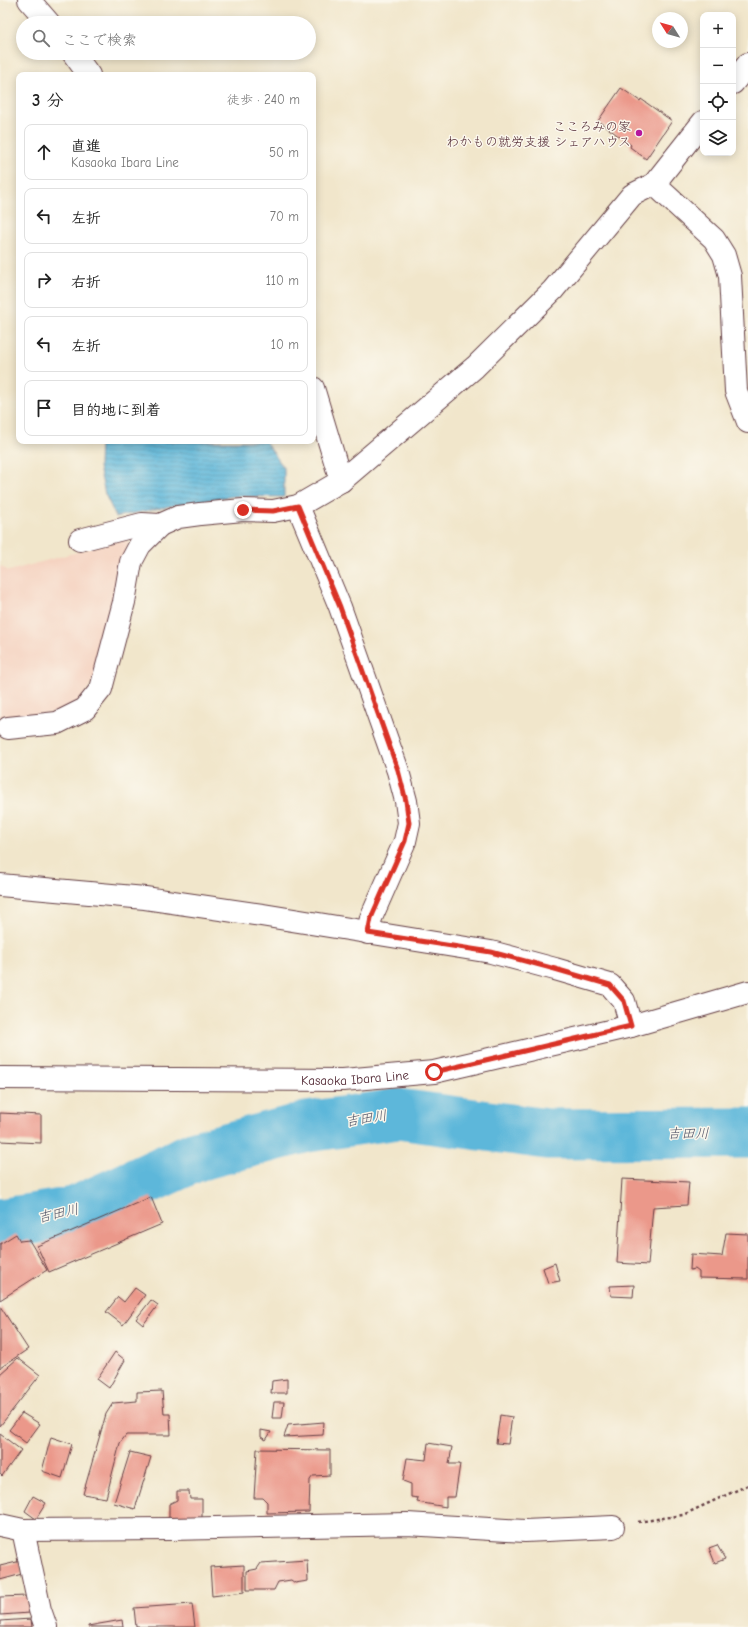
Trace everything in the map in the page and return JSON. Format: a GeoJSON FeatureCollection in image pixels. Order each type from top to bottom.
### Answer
{"type":"FeatureCollection","features":[{"type":"Feature","properties":{"kind":"street"},"geometry":{"type":"LineString","coordinates":[[29,0],[43,16]]}},
{"type":"Feature","properties":{"kind":"street"},"geometry":{"type":"LineString","coordinates":[[78,60],[87,72]]}},
{"type":"Feature","properties":{"kind":"street"},"geometry":{"type":"LineString","coordinates":[[736,79],[748,64]]}},
{"type":"Feature","properties":{"kind":"street"},"geometry":{"type":"LineString","coordinates":[[8,728],[57,723],[85,709],[101,689],[124,602],[131,562],[140,545],[160,525],[178,517],[243,510],[273,511],[298,506],[342,481],[475,367],[553,290],[632,195],[654,184],[700,126]]}},
{"type":"Feature","properties":{"kind":"street"},"geometry":{"type":"LineString","coordinates":[[654,184],[714,239],[724,255],[730,276],[736,391],[748,422]]}},
{"type":"Feature","properties":{"kind":"street"},"geometry":{"type":"LineString","coordinates":[[316,398],[342,481]]}},
{"type":"Feature","properties":{"kind":"street"},"geometry":{"type":"LineString","coordinates":[[298,506],[340,607],[398,770],[406,801],[409,823],[405,841],[371,918],[368,933]]}},
{"type":"Feature","properties":{"kind":"street"},"geometry":{"type":"LineString","coordinates":[[80,540],[142,524],[160,525]]}},
{"type":"Feature","properties":{"kind":"street"},"geometry":{"type":"LineString","coordinates":[[0,885],[145,898],[262,915],[491,952],[610,985],[624,1001],[631,1026]]}},
{"type":"Feature","properties":{"kind":"street","name":"Kasaoka Ibara Line"},"geometry":{"type":"LineString","coordinates":[[0,1078],[343,1080],[434,1072],[631,1026],[748,992]]}},
{"type":"Feature","properties":{"kind":"street"},"geometry":{"type":"LineString","coordinates":[[0,1525],[23,1530],[170,1530],[407,1524],[525,1531],[613,1526]]}},
{"type":"Feature","properties":{"kind":"street"},"geometry":{"type":"LineString","coordinates":[[23,1530],[40,1610],[46,1627]]}},
{"type":"Feature","properties":{"kind":"path"},"geometry":{"type":"LineString","coordinates":[[613,1526],[683,1515],[748,1485]]}},
{"type":"Feature","properties":{"kind":"shaded area"},"geometry":{"type":"Polygon","coordinates":[[[124,539],[129,543],[97,675],[79,701],[61,712],[0,718],[0,566],[9,571],[124,539]]]}},
{"type":"Feature","properties":{"kind":"water"},"geometry":{"type":"Polygon","coordinates":[[[100,444],[267,444],[284,468],[284,497],[235,496],[175,505],[116,517],[105,494],[99,467],[100,444]]]}},
{"type":"Feature","properties":{"kind":"building","name":"こころみの家 わかもの就労支援 シェアハウス"},"geometry":{"type":"Polygon","coordinates":[[[621,88],[640,101],[641,99],[672,121],[646,159],[630,147],[631,145],[598,121],[621,88]]]}},
{"type":"Feature","properties":{"kind":"building"},"geometry":{"type":"Polygon","coordinates":[[[0,1113],[41,1115],[41,1143],[0,1141],[0,1113]]]}},
{"type":"Feature","properties":{"kind":"building"},"geometry":{"type":"Polygon","coordinates":[[[622,1179],[689,1182],[687,1205],[653,1207],[648,1265],[617,1263],[622,1179]]]}},
{"type":"Feature","properties":{"kind":"building"},"geometry":{"type":"Polygon","coordinates":[[[151,1197],[162,1224],[49,1272],[37,1246],[151,1197]]]}},
{"type":"Feature","properties":{"kind":"building"},"geometry":{"type":"Polygon","coordinates":[[[726,1233],[748,1234],[748,1279],[699,1278],[699,1272],[695,1269],[690,1270],[691,1254],[722,1256],[726,1233]]]}},
{"type":"Feature","properties":{"kind":"building"},"geometry":{"type":"Polygon","coordinates":[[[16,1234],[20,1241],[29,1240],[47,1270],[0,1300],[0,1244],[16,1234]]]}},
{"type":"Feature","properties":{"kind":"building"},"geometry":{"type":"Polygon","coordinates":[[[555,1263],[560,1281],[548,1283],[543,1268],[555,1263]]]}},
{"type":"Feature","properties":{"kind":"building"},"geometry":{"type":"Polygon","coordinates":[[[634,1285],[633,1297],[611,1296],[610,1286],[634,1285]]]}},
{"type":"Feature","properties":{"kind":"building"},"geometry":{"type":"Polygon","coordinates":[[[135,1288],[145,1295],[123,1325],[106,1312],[118,1297],[124,1302],[135,1288]]]}},
{"type":"Feature","properties":{"kind":"building"},"geometry":{"type":"Polygon","coordinates":[[[151,1300],[158,1305],[143,1325],[136,1319],[151,1300]]]}},
{"type":"Feature","properties":{"kind":"building"},"geometry":{"type":"Polygon","coordinates":[[[0,1306],[28,1349],[0,1368],[0,1306]]]}},
{"type":"Feature","properties":{"kind":"building"},"geometry":{"type":"Polygon","coordinates":[[[115,1352],[125,1360],[109,1388],[97,1379],[115,1352]]]}},
{"type":"Feature","properties":{"kind":"building"},"geometry":{"type":"Polygon","coordinates":[[[18,1358],[40,1375],[0,1426],[0,1374],[18,1358]]]}},
{"type":"Feature","properties":{"kind":"building"},"geometry":{"type":"Polygon","coordinates":[[[287,1379],[287,1393],[271,1393],[272,1381],[287,1379]]]}},
{"type":"Feature","properties":{"kind":"building"},"geometry":{"type":"Polygon","coordinates":[[[162,1391],[164,1414],[170,1414],[171,1435],[126,1435],[120,1443],[106,1498],[83,1494],[106,1414],[113,1403],[137,1401],[137,1392],[162,1391]]]}},
{"type":"Feature","properties":{"kind":"building"},"geometry":{"type":"Polygon","coordinates":[[[274,1402],[284,1402],[282,1418],[272,1418],[274,1402]]]}},
{"type":"Feature","properties":{"kind":"building"},"geometry":{"type":"Polygon","coordinates":[[[22,1413],[40,1424],[26,1443],[9,1430],[22,1413]]]}},
{"type":"Feature","properties":{"kind":"building"},"geometry":{"type":"Polygon","coordinates":[[[500,1415],[512,1417],[508,1444],[496,1443],[500,1415]]]}},
{"type":"Feature","properties":{"kind":"building"},"geometry":{"type":"Polygon","coordinates":[[[324,1422],[323,1435],[284,1437],[288,1425],[324,1422]]]}},
{"type":"Feature","properties":{"kind":"building"},"geometry":{"type":"Polygon","coordinates":[[[261,1430],[271,1432],[266,1440],[261,1437],[261,1430]]]}},
{"type":"Feature","properties":{"kind":"building"},"geometry":{"type":"Polygon","coordinates":[[[0,1434],[21,1450],[2,1476],[0,1474],[0,1434]]]}},
{"type":"Feature","properties":{"kind":"building"},"geometry":{"type":"Polygon","coordinates":[[[51,1437],[72,1444],[62,1478],[42,1471],[51,1437]]]}},
{"type":"Feature","properties":{"kind":"building"},"geometry":{"type":"Polygon","coordinates":[[[428,1443],[452,1447],[449,1464],[460,1464],[455,1497],[446,1497],[446,1507],[417,1502],[418,1498],[411,1497],[411,1484],[403,1481],[407,1458],[426,1460],[428,1443]]]}},
{"type":"Feature","properties":{"kind":"building"},"geometry":{"type":"Polygon","coordinates":[[[257,1449],[330,1450],[330,1475],[313,1476],[310,1480],[309,1512],[267,1513],[267,1502],[263,1498],[254,1498],[257,1449]]]}},
{"type":"Feature","properties":{"kind":"building"},"geometry":{"type":"Polygon","coordinates":[[[130,1452],[151,1457],[135,1509],[114,1503],[130,1452]]]}},
{"type":"Feature","properties":{"kind":"building"},"geometry":{"type":"Polygon","coordinates":[[[177,1491],[189,1491],[190,1499],[202,1499],[202,1519],[169,1519],[169,1504],[177,1500],[177,1491]]]}},
{"type":"Feature","properties":{"kind":"building"},"geometry":{"type":"Polygon","coordinates":[[[33,1496],[46,1503],[36,1519],[25,1511],[33,1496]]]}},
{"type":"Feature","properties":{"kind":"building"},"geometry":{"type":"Polygon","coordinates":[[[717,1545],[725,1559],[715,1563],[709,1548],[717,1545]]]}},
{"type":"Feature","properties":{"kind":"building"},"geometry":{"type":"Polygon","coordinates":[[[307,1560],[308,1581],[295,1583],[291,1580],[278,1582],[274,1590],[247,1590],[247,1571],[257,1569],[261,1563],[307,1560]]]}},
{"type":"Feature","properties":{"kind":"building"},"geometry":{"type":"Polygon","coordinates":[[[21,1561],[22,1574],[0,1580],[0,1566],[21,1561]]]}},
{"type":"Feature","properties":{"kind":"building"},"geometry":{"type":"Polygon","coordinates":[[[244,1565],[244,1592],[212,1596],[210,1567],[244,1565]]]}},
{"type":"Feature","properties":{"kind":"building"},"geometry":{"type":"Polygon","coordinates":[[[27,1596],[30,1613],[0,1615],[0,1597],[27,1596]]]}},
{"type":"Feature","properties":{"kind":"building"},"geometry":{"type":"Polygon","coordinates":[[[192,1604],[195,1627],[136,1627],[134,1608],[192,1604]]]}},
{"type":"Feature","properties":{"kind":"building"},"geometry":{"type":"Polygon","coordinates":[[[31,1619],[32,1627],[0,1627],[0,1621],[31,1619]]]}},
{"type":"Feature","properties":{"kind":"building"},"geometry":{"type":"Polygon","coordinates":[[[122,1620],[123,1627],[88,1627],[88,1626],[122,1620]]]}},
{"type":"Feature","properties":{"kind":"waterway","name":"吉田川"},"geometry":{"type":"LineString","coordinates":[[0,1224],[75,1212],[196,1156],[307,1127],[398,1114],[547,1134],[748,1133]]}},
{"type":"Feature","properties":{"kind":"place","name":"こころみの家 わかもの就労支援 シェアハウス"},"geometry":{"type":"Point","coordinates":[639,133]}},
{"type":"Feature","properties":{"kind":"route"},"geometry":{"type":"LineString","coordinates":[[243,510],[273,511],[298,506],[340,607],[398,770],[406,801],[409,823],[405,841],[371,918],[368,933],[491,952],[520,959],[610,985],[624,1001],[631,1026],[525,1052],[434,1072]]}}]}
